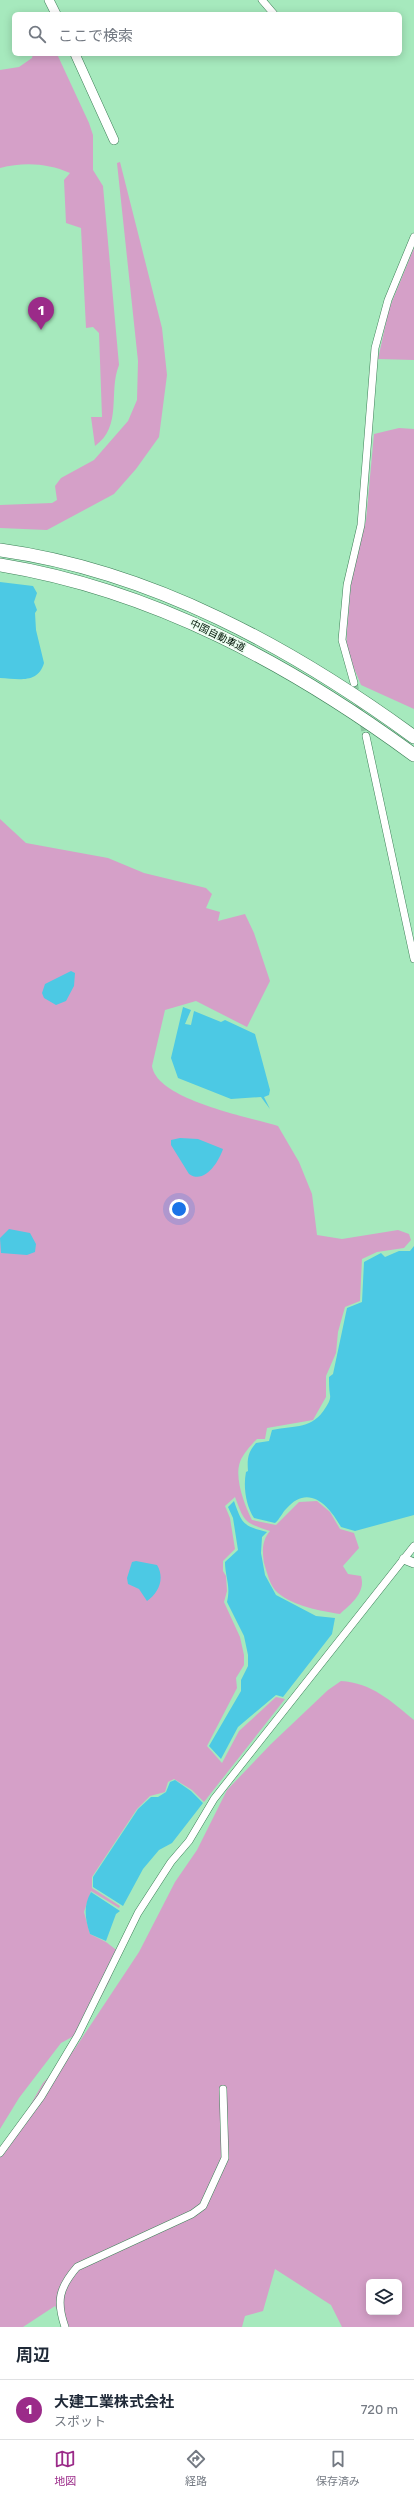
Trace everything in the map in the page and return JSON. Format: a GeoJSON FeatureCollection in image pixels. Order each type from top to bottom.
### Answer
{"type":"FeatureCollection","features":[{"type":"Feature","properties":{"kind":"highway","name":"中国自動車道"},"geometry":{"type":"LineString","coordinates":[[0,550],[66,563],[108,575],[197,608],[291,657],[341,688],[414,738]]}},
{"type":"Feature","properties":{"kind":"highway","name":"中国自動車道"},"geometry":{"type":"LineString","coordinates":[[0,565],[60,576],[101,588],[191,622],[269,662],[333,699],[414,755]]}},
{"type":"Feature","properties":{"kind":"street"},"geometry":{"type":"LineString","coordinates":[[49,0],[55,12]]}},
{"type":"Feature","properties":{"kind":"street"},"geometry":{"type":"LineString","coordinates":[[262,0],[272,12]]}},
{"type":"Feature","properties":{"kind":"street"},"geometry":{"type":"LineString","coordinates":[[76,56],[114,140]]}},
{"type":"Feature","properties":{"kind":"street"},"geometry":{"type":"LineString","coordinates":[[354,683],[342,640],[347,585],[361,525],[375,348],[388,300],[414,237]]}},
{"type":"Feature","properties":{"kind":"street"},"geometry":{"type":"LineString","coordinates":[[366,736],[373,778],[414,959]]}},
{"type":"Feature","properties":{"kind":"street"},"geometry":{"type":"LineString","coordinates":[[0,2153],[41,2097],[74,2041],[138,1913],[171,1862],[189,1841],[214,1799],[414,1546]]}},
{"type":"Feature","properties":{"kind":"street"},"geometry":{"type":"LineString","coordinates":[[404,1559],[414,1563]]}},
{"type":"Feature","properties":{"kind":"street"},"geometry":{"type":"LineString","coordinates":[[65,2327],[59,2302],[68,2278],[77,2267],[192,2214],[208,2198],[225,2158],[224,2089]]}},
{"type":"Feature","properties":{"kind":"shaded area"},"geometry":{"type":"Polygon","coordinates":[[[32,56],[58,56],[89,123],[93,135],[93,170],[103,186],[119,365],[116,375],[112,419],[104,438],[95,446],[91,417],[102,417],[99,333],[93,327],[86,328],[81,228],[66,223],[64,180],[70,173],[53,167],[35,164],[0,168],[0,70],[19,67],[32,58],[32,56]]]}},
{"type":"Feature","properties":{"kind":"shaded area"},"geometry":{"type":"Polygon","coordinates":[[[120,162],[162,328],[167,375],[159,437],[136,469],[114,494],[47,530],[0,528],[0,505],[52,503],[57,500],[55,486],[61,478],[94,460],[128,421],[137,400],[138,361],[117,163],[120,162]]]}},
{"type":"Feature","properties":{"kind":"shaded area"},"geometry":{"type":"Polygon","coordinates":[[[414,248],[414,360],[378,359],[389,309],[414,248]]]}},
{"type":"Feature","properties":{"kind":"shaded area"},"geometry":{"type":"Polygon","coordinates":[[[399,428],[414,429],[414,709],[361,685],[346,649],[351,583],[366,520],[374,434],[399,428]]]}},
{"type":"Feature","properties":{"kind":"shaded area"},"geometry":{"type":"Polygon","coordinates":[[[0,819],[26,843],[108,858],[144,873],[206,888],[212,894],[206,908],[220,912],[218,921],[245,914],[254,933],[270,981],[247,1027],[196,1001],[165,1010],[152,1066],[158,1078],[186,1098],[227,1112],[278,1126],[299,1162],[312,1194],[317,1235],[342,1239],[398,1230],[409,1234],[411,1240],[404,1248],[377,1252],[362,1259],[360,1301],[345,1307],[338,1332],[336,1353],[326,1376],[326,1397],[313,1420],[267,1428],[265,1439],[257,1439],[245,1453],[240,1462],[238,1476],[239,1484],[246,1507],[252,1520],[276,1525],[299,1502],[317,1501],[330,1512],[340,1529],[354,1533],[359,1548],[343,1566],[348,1574],[361,1576],[362,1582],[359,1593],[353,1602],[340,1614],[299,1605],[284,1598],[273,1587],[264,1563],[263,1546],[265,1538],[270,1531],[255,1526],[246,1520],[235,1497],[225,1506],[230,1518],[235,1549],[223,1561],[223,1571],[226,1576],[227,1591],[224,1602],[240,1637],[244,1655],[244,1665],[236,1678],[237,1688],[207,1746],[222,1763],[239,1731],[276,1697],[285,1699],[204,1802],[192,1790],[174,1779],[168,1782],[165,1792],[150,1796],[137,1809],[92,1877],[92,1888],[120,1906],[119,1908],[91,1891],[84,1912],[90,1934],[106,1942],[119,1952],[110,1980],[83,2031],[61,2043],[19,2098],[0,2129],[0,819]]]}},
{"type":"Feature","properties":{"kind":"shaded area"},"geometry":{"type":"Polygon","coordinates":[[[341,1681],[352,1682],[372,1689],[389,1700],[414,1720],[414,2327],[342,2327],[331,2305],[275,2269],[263,2311],[245,2316],[242,2327],[66,2327],[55,2306],[23,2327],[0,2327],[0,2149],[28,2109],[43,2083],[74,2050],[139,1952],[175,1882],[197,1850],[227,1790],[271,1744],[328,1690],[341,1681]]]}},
{"type":"Feature","properties":{"kind":"water"},"geometry":{"type":"Polygon","coordinates":[[[0,582],[33,586],[37,593],[34,602],[37,610],[35,613],[36,630],[44,663],[41,670],[37,674],[26,679],[0,678],[0,582]]]}},
{"type":"Feature","properties":{"kind":"water"},"geometry":{"type":"Polygon","coordinates":[[[71,971],[75,973],[74,986],[66,1001],[56,1005],[44,998],[42,993],[45,984],[71,971]]]}},
{"type":"Feature","properties":{"kind":"water"},"geometry":{"type":"Polygon","coordinates":[[[183,1007],[191,1010],[185,1024],[191,1025],[194,1011],[221,1022],[225,1020],[255,1034],[270,1090],[269,1095],[264,1097],[270,1109],[261,1097],[231,1099],[178,1078],[171,1058],[183,1007]]]}},
{"type":"Feature","properties":{"kind":"water"},"geometry":{"type":"Polygon","coordinates":[[[180,1138],[198,1139],[223,1149],[215,1165],[206,1174],[195,1177],[189,1174],[171,1145],[171,1140],[180,1138]]]}},
{"type":"Feature","properties":{"kind":"water"},"geometry":{"type":"Polygon","coordinates":[[[9,1229],[30,1233],[36,1244],[35,1252],[27,1255],[1,1253],[0,1238],[9,1229]]]}},
{"type":"Feature","properties":{"kind":"water"},"geometry":{"type":"Polygon","coordinates":[[[414,1246],[414,1515],[355,1531],[341,1527],[331,1512],[318,1500],[303,1498],[295,1501],[286,1509],[275,1523],[254,1518],[247,1502],[245,1490],[245,1478],[246,1472],[248,1471],[248,1459],[251,1449],[256,1443],[269,1441],[272,1430],[303,1425],[315,1420],[321,1414],[330,1400],[329,1377],[333,1374],[347,1308],[362,1302],[364,1262],[381,1253],[385,1257],[399,1251],[410,1251],[414,1246]]]}},
{"type":"Feature","properties":{"kind":"water"},"geometry":{"type":"Polygon","coordinates":[[[234,1501],[239,1515],[244,1523],[253,1528],[267,1532],[262,1537],[261,1553],[265,1575],[276,1595],[316,1616],[335,1618],[332,1634],[283,1697],[276,1695],[238,1727],[221,1759],[209,1746],[241,1691],[241,1680],[248,1666],[248,1655],[244,1636],[227,1602],[228,1586],[225,1562],[238,1550],[233,1518],[228,1507],[234,1501]]]}},
{"type":"Feature","properties":{"kind":"water"},"geometry":{"type":"Polygon","coordinates":[[[136,1561],[157,1565],[159,1570],[161,1580],[160,1585],[155,1594],[147,1601],[139,1589],[128,1584],[127,1578],[132,1562],[136,1561]]]}},
{"type":"Feature","properties":{"kind":"water"},"geometry":{"type":"Polygon","coordinates":[[[175,1780],[191,1791],[203,1803],[172,1843],[159,1850],[143,1869],[123,1906],[93,1887],[93,1877],[138,1809],[151,1797],[158,1797],[166,1792],[170,1782],[175,1780]]]}},
{"type":"Feature","properties":{"kind":"water"},"geometry":{"type":"Polygon","coordinates":[[[91,1892],[120,1911],[116,1914],[106,1941],[90,1934],[88,1928],[86,1907],[88,1897],[91,1892]]]}},
{"type":"Feature","properties":{"kind":"tunnel"},"geometry":{"type":"LineString","coordinates":[[354,683],[366,736]]}},
{"type":"Feature","properties":{"kind":"place","name":"大建工業株式会社"},"geometry":{"type":"Point","coordinates":[41,330]}}]}
